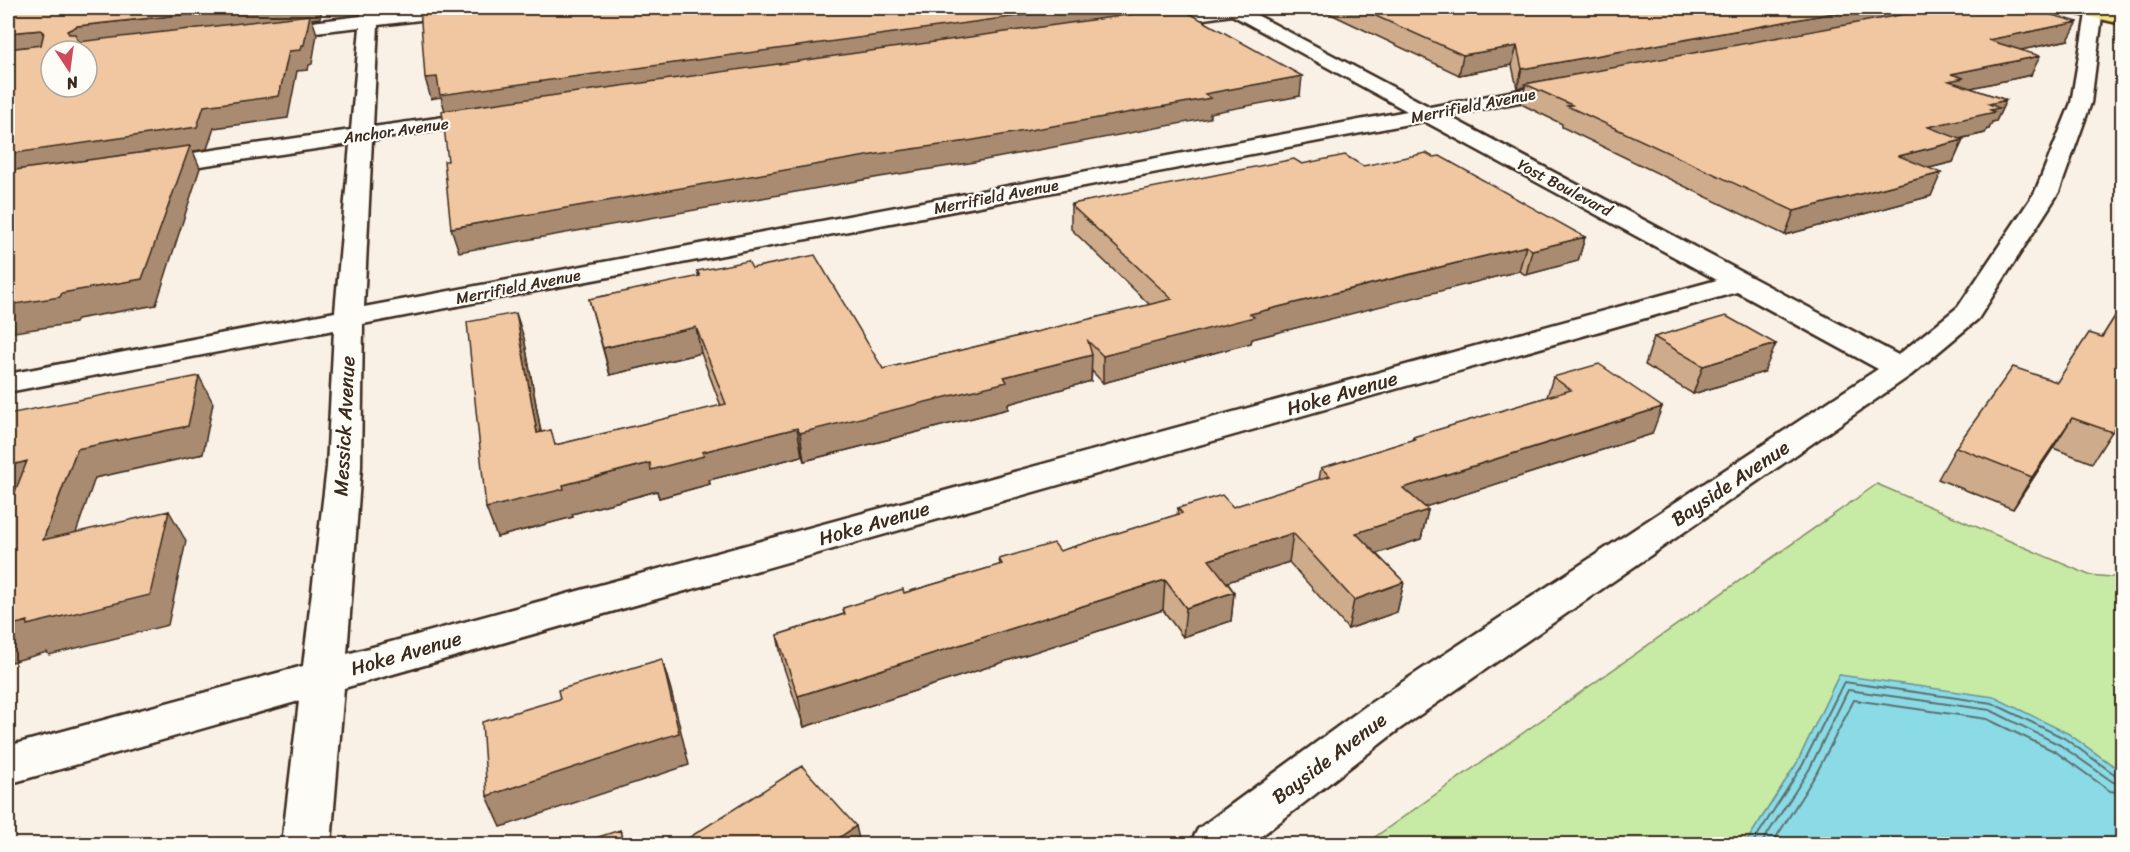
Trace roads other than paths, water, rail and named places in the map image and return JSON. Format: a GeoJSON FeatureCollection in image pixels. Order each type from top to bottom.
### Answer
{"type":"FeatureCollection","features":[{"type":"Feature","properties":{"kind":"street"},"geometry":{"type":"LineString","coordinates":[[252,34],[370,14],[479,8]]}},
{"type":"Feature","properties":{"kind":"street"},"geometry":{"type":"LineString","coordinates":[[1128,25],[1237,8]]}},
{"type":"Feature","properties":{"kind":"street","name":"Yost Boulevard"},"geometry":{"type":"LineString","coordinates":[[1237,8],[1900,368]]}},
{"type":"Feature","properties":{"kind":"street","name":"Bayside Avenue"},"geometry":{"type":"LineString","coordinates":[[1215,844],[1382,718],[1900,368],[1968,313],[2047,192],[2081,103],[2097,12]]}},
{"type":"Feature","properties":{"kind":"street","name":"Messick Avenue"},"geometry":{"type":"LineString","coordinates":[[307,844],[344,467],[349,318],[370,14]]}},
{"type":"Feature","properties":{"kind":"street","name":"Merrifield Avenue"},"geometry":{"type":"LineString","coordinates":[[8,383],[1594,82]]}},
{"type":"Feature","properties":{"kind":"street","name":"Anchor Avenue"},"geometry":{"type":"LineString","coordinates":[[138,168],[504,115]]}},
{"type":"Feature","properties":{"kind":"street","name":"Hoke Avenue"},"geometry":{"type":"LineString","coordinates":[[8,765],[1741,282]]}},
{"type":"Feature","properties":{"kind":"water"},"geometry":{"type":"Polygon","coordinates":[[[1839,675],[1994,697],[2067,733],[2122,772],[2122,844],[1745,844],[1797,763],[1839,675]]]}}]}
